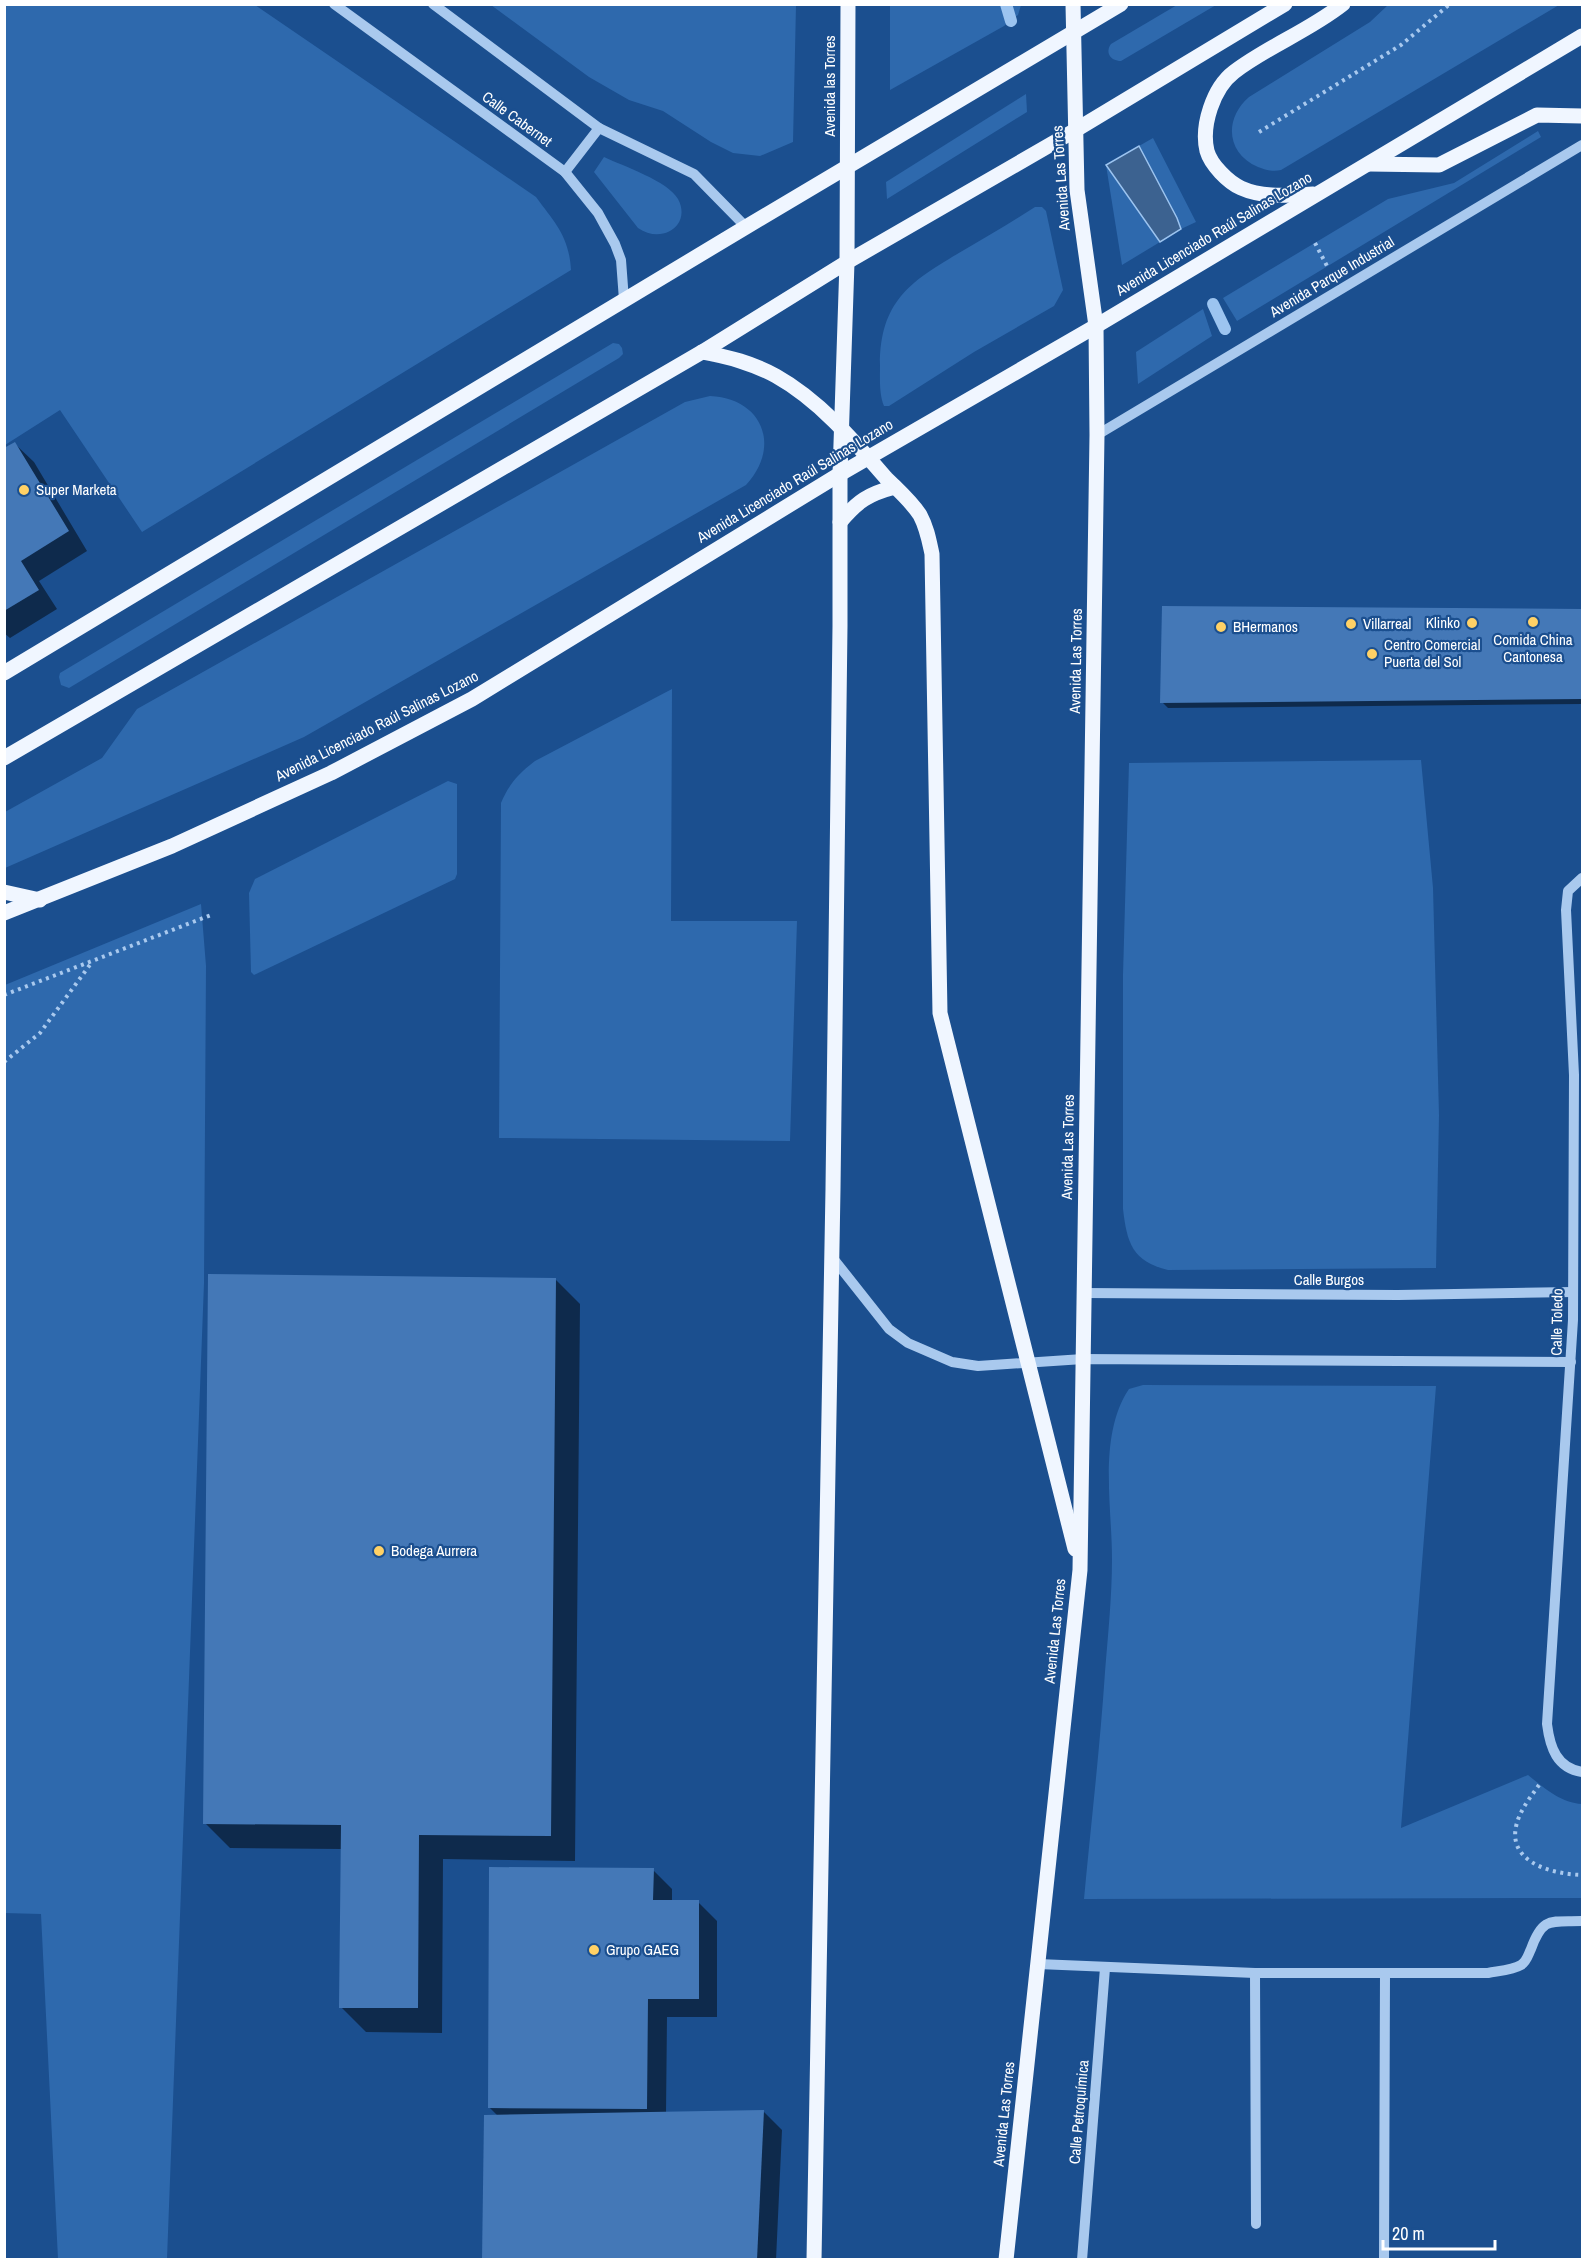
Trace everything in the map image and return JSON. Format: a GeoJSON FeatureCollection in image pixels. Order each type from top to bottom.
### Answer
{"type":"FeatureCollection","features":[{"type":"Feature","properties":{"kind":"main road","name":"Avenida las Torres"},"geometry":{"type":"LineString","coordinates":[[847,167],[848,4]]}},
{"type":"Feature","properties":{"kind":"main road"},"geometry":{"type":"LineString","coordinates":[[1073,4],[1073,33]]}},
{"type":"Feature","properties":{"kind":"main road"},"geometry":{"type":"LineString","coordinates":[[4,673],[1121,4]]}},
{"type":"Feature","properties":{"kind":"main road"},"geometry":{"type":"LineString","coordinates":[[4,758],[702,352],[848,262],[1074,131],[1285,4]]}},
{"type":"Feature","properties":{"kind":"main road"},"geometry":{"type":"LineString","coordinates":[[1317,194],[1274,196],[1239,188],[1215,164],[1208,153],[1205,136],[1208,117],[1216,94],[1232,73],[1343,4]]}},
{"type":"Feature","properties":{"kind":"main road","name":"Avenida Las Torres"},"geometry":{"type":"LineString","coordinates":[[1006,2259],[1080,1570],[1097,435],[1096,326],[1077,190],[1073,33]]}},
{"type":"Feature","properties":{"kind":"main road","name":"Avenida Licenciado Raúl Salinas Lozano"},"geometry":{"type":"LineString","coordinates":[[4,913],[172,846],[332,773],[462,704],[840,474],[1096,326],[1582,36]]}},
{"type":"Feature","properties":{"kind":"main road"},"geometry":{"type":"LineString","coordinates":[[1369,164],[1439,165],[1537,115],[1582,116]]}},
{"type":"Feature","properties":{"kind":"main road"},"geometry":{"type":"LineString","coordinates":[[814,2259],[832,1257],[840,474],[848,262],[847,167]]}},
{"type":"Feature","properties":{"kind":"main road"},"geometry":{"type":"LineString","coordinates":[[702,352],[735,358],[778,378],[841,428],[919,515],[927,529],[932,554],[940,1013],[1080,1570]]}},
{"type":"Feature","properties":{"kind":"main road"},"geometry":{"type":"LineString","coordinates":[[840,522],[856,504],[874,492],[895,488]]}},
{"type":"Feature","properties":{"kind":"main road"},"geometry":{"type":"LineString","coordinates":[[4,892],[40,900]]}},
{"type":"Feature","properties":{"kind":"street","name":"Calle Cabernet"},"geometry":{"type":"LineString","coordinates":[[334,4],[565,172],[598,213],[615,244],[621,260],[624,300]]}},
{"type":"Feature","properties":{"kind":"street"},"geometry":{"type":"LineString","coordinates":[[433,4],[599,128],[694,174],[746,227]]}},
{"type":"Feature","properties":{"kind":"street"},"geometry":{"type":"LineString","coordinates":[[565,172],[599,128]]}},
{"type":"Feature","properties":{"kind":"street","name":"Avenida Parque Industrial"},"geometry":{"type":"LineString","coordinates":[[1097,435],[1582,145]]}},
{"type":"Feature","properties":{"kind":"street","name":"Calle Toledo"},"geometry":{"type":"LineString","coordinates":[[1582,878],[1568,891],[1566,910],[1575,1074],[1573,1293],[1577,1320],[1571,1362],[1547,1711],[1549,1737],[1554,1753],[1565,1766],[1582,1773]]}},
{"type":"Feature","properties":{"kind":"street"},"geometry":{"type":"LineString","coordinates":[[832,1257],[889,1329],[908,1343],[952,1362],[978,1366],[1083,1359],[1571,1362]]}},
{"type":"Feature","properties":{"kind":"street","name":"Calle Burgos"},"geometry":{"type":"LineString","coordinates":[[1084,1293],[1398,1295],[1573,1293]]}},
{"type":"Feature","properties":{"kind":"street"},"geometry":{"type":"LineString","coordinates":[[1038,1964],[1255,1973],[1488,1973],[1520,1966],[1527,1958],[1541,1927],[1548,1923],[1582,1921]]}},
{"type":"Feature","properties":{"kind":"street","name":"Calle Petroquímica"},"geometry":{"type":"LineString","coordinates":[[1082,2259],[1105,1968]]}},
{"type":"Feature","properties":{"kind":"street"},"geometry":{"type":"LineString","coordinates":[[1255,1973],[1256,2223]]}},
{"type":"Feature","properties":{"kind":"street"},"geometry":{"type":"LineString","coordinates":[[1384,2259],[1385,1973]]}},
{"type":"Feature","properties":{"kind":"path"},"geometry":{"type":"LineString","coordinates":[[1259,132],[1401,45],[1450,4]]}},
{"type":"Feature","properties":{"kind":"path"},"geometry":{"type":"LineString","coordinates":[[1315,243],[1327,266]]}},
{"type":"Feature","properties":{"kind":"path"},"geometry":{"type":"LineString","coordinates":[[4,994],[93,962],[211,915]]}},
{"type":"Feature","properties":{"kind":"path"},"geometry":{"type":"LineString","coordinates":[[4,1062],[40,1033],[93,962]]}},
{"type":"Feature","properties":{"kind":"path"},"geometry":{"type":"LineString","coordinates":[[1539,1785],[1518,1818],[1515,1841],[1529,1860],[1544,1870],[1582,1875]]}},
{"type":"Feature","properties":{"kind":"shaded area"},"geometry":{"type":"Polygon","coordinates":[[[5,4],[255,5],[536,197],[564,239],[571,270],[142,532],[60,410],[5,445],[5,4]]]}},
{"type":"Feature","properties":{"kind":"shaded area"},"geometry":{"type":"Polygon","coordinates":[[[890,4],[1021,5],[1018,15],[1004,26],[890,90],[890,4]]]}},
{"type":"Feature","properties":{"kind":"shaded area"},"geometry":{"type":"Polygon","coordinates":[[[491,5],[796,5],[793,142],[760,156],[733,153],[711,142],[663,111],[629,100],[589,77],[491,5]]]}},
{"type":"Feature","properties":{"kind":"shaded area"},"geometry":{"type":"Polygon","coordinates":[[[1177,5],[1216,5],[1121,61],[1110,55],[1108,50],[1111,44],[1177,5]]]}},
{"type":"Feature","properties":{"kind":"shaded area"},"geometry":{"type":"Polygon","coordinates":[[[1388,5],[1559,5],[1281,170],[1267,170],[1247,161],[1234,144],[1232,125],[1235,115],[1249,97],[1370,22],[1388,5]]]}},
{"type":"Feature","properties":{"kind":"shaded area"},"geometry":{"type":"Polygon","coordinates":[[[1026,94],[1027,112],[887,199],[886,182],[1026,94]]]}},
{"type":"Feature","properties":{"kind":"shaded area"},"geometry":{"type":"Polygon","coordinates":[[[1538,131],[1541,137],[1237,321],[1223,298],[1388,199],[1454,183],[1538,131]]]}},
{"type":"Feature","properties":{"kind":"shaded area"},"geometry":{"type":"Polygon","coordinates":[[[1153,138],[1196,222],[1181,229],[1139,146],[1153,138]]]}},
{"type":"Feature","properties":{"kind":"shaded area"},"geometry":{"type":"Polygon","coordinates":[[[1139,146],[1181,229],[1160,242],[1106,165],[1139,146]]]}},
{"type":"Feature","properties":{"kind":"shaded area"},"geometry":{"type":"Polygon","coordinates":[[[604,157],[655,180],[673,192],[681,208],[678,224],[672,230],[656,234],[647,233],[638,228],[594,172],[604,157]]]}},
{"type":"Feature","properties":{"kind":"shaded area"},"geometry":{"type":"Polygon","coordinates":[[[1106,165],[1160,242],[1122,265],[1106,165]]]}},
{"type":"Feature","properties":{"kind":"shaded area"},"geometry":{"type":"Polygon","coordinates":[[[1035,207],[1042,207],[1046,211],[1063,290],[1054,306],[974,352],[889,406],[884,406],[880,386],[882,342],[886,323],[903,294],[929,271],[1035,207]]]}},
{"type":"Feature","properties":{"kind":"shaded area"},"geometry":{"type":"Polygon","coordinates":[[[1203,309],[1212,336],[1138,384],[1136,352],[1203,309]]]}},
{"type":"Feature","properties":{"kind":"shaded area"},"geometry":{"type":"Polygon","coordinates":[[[613,343],[619,344],[622,348],[623,354],[619,358],[69,688],[61,685],[60,673],[613,343]]]}},
{"type":"Feature","properties":{"kind":"shaded area"},"geometry":{"type":"Polygon","coordinates":[[[710,396],[728,399],[743,405],[754,415],[761,427],[764,440],[763,455],[757,470],[746,485],[304,737],[5,868],[5,812],[102,758],[137,709],[685,402],[710,396]]]}},
{"type":"Feature","properties":{"kind":"shaded area"},"geometry":{"type":"Polygon","coordinates":[[[672,689],[671,921],[797,921],[790,1141],[499,1138],[501,803],[515,779],[535,761],[672,689]]]}},
{"type":"Feature","properties":{"kind":"shaded area"},"geometry":{"type":"Polygon","coordinates":[[[1421,760],[1433,888],[1439,1115],[1436,1268],[1168,1270],[1146,1261],[1139,1256],[1130,1241],[1123,1209],[1123,975],[1129,763],[1421,760]]]}},
{"type":"Feature","properties":{"kind":"shaded area"},"geometry":{"type":"Polygon","coordinates":[[[448,781],[457,784],[457,874],[455,879],[254,975],[251,972],[249,893],[255,879],[448,781]]]}},
{"type":"Feature","properties":{"kind":"shaded area"},"geometry":{"type":"Polygon","coordinates":[[[201,904],[206,966],[204,1283],[167,2259],[58,2259],[41,1914],[4,1913],[5,985],[201,904]]]}},
{"type":"Feature","properties":{"kind":"shaded area"},"geometry":{"type":"Polygon","coordinates":[[[1143,1385],[1436,1386],[1401,1828],[1528,1775],[1560,1798],[1582,1804],[1582,1898],[1084,1899],[1111,1601],[1110,1449],[1119,1407],[1129,1389],[1143,1385]]]}},
{"type":"Feature","properties":{"kind":"building","name":"Super Marketa"},"geometry":{"type":"Polygon","coordinates":[[[15,442],[69,531],[21,561],[39,590],[4,611],[4,448],[15,442]]]}},
{"type":"Feature","properties":{"kind":"building","name":"Centro Comercial Puerta del Sol"},"geometry":{"type":"Polygon","coordinates":[[[1162,606],[1582,609],[1582,699],[1160,703],[1162,606]]]}},
{"type":"Feature","properties":{"kind":"building","name":"Bodega Aurrera"},"geometry":{"type":"Polygon","coordinates":[[[208,1274],[556,1278],[551,1836],[419,1835],[418,2008],[339,2008],[341,1825],[203,1824],[208,1274]]]}},
{"type":"Feature","properties":{"kind":"building","name":"Grupo GAEG"},"geometry":{"type":"Polygon","coordinates":[[[489,1867],[654,1868],[653,1900],[699,1900],[699,1999],[648,1999],[647,2109],[488,2108],[489,1867]]]}},
{"type":"Feature","properties":{"kind":"building"},"geometry":{"type":"Polygon","coordinates":[[[764,2110],[757,2260],[482,2260],[484,2115],[764,2110]]]}},
{"type":"Feature","properties":{"kind":"waterway"},"geometry":{"type":"LineString","coordinates":[[1006,4],[1011,21]]}},
{"type":"Feature","properties":{"kind":"waterway"},"geometry":{"type":"LineString","coordinates":[[1213,304],[1225,329]]}},
{"type":"Feature","properties":{"kind":"place","name":"Super Marketa"},"geometry":{"type":"Point","coordinates":[24,490]}},
{"type":"Feature","properties":{"kind":"place","name":"Comida China Cantonesa"},"geometry":{"type":"Point","coordinates":[1533,622]}},
{"type":"Feature","properties":{"kind":"place","name":"Klinko"},"geometry":{"type":"Point","coordinates":[1472,623]}},
{"type":"Feature","properties":{"kind":"place","name":"Villarreal"},"geometry":{"type":"Point","coordinates":[1351,624]}},
{"type":"Feature","properties":{"kind":"place","name":"BHermanos"},"geometry":{"type":"Point","coordinates":[1221,627]}},
{"type":"Feature","properties":{"kind":"place","name":"Centro Comercial Puerta del Sol"},"geometry":{"type":"Point","coordinates":[1372,654]}},
{"type":"Feature","properties":{"kind":"place","name":"Bodega Aurrera"},"geometry":{"type":"Point","coordinates":[379,1551]}},
{"type":"Feature","properties":{"kind":"place","name":"Grupo GAEG"},"geometry":{"type":"Point","coordinates":[594,1950]}}]}
